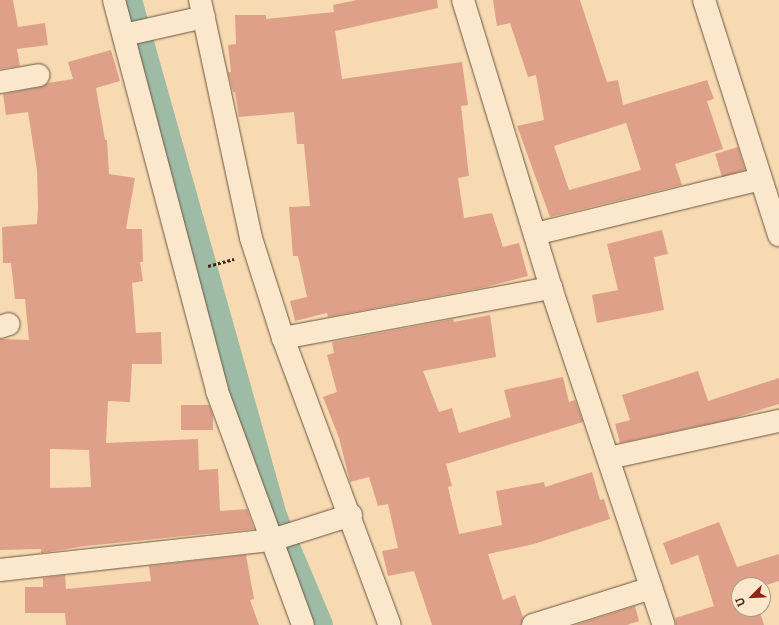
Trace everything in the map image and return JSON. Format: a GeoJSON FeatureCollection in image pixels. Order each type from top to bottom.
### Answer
{"type":"FeatureCollection","features":[{"type":"Feature","properties":{"kind":"street"},"geometry":{"type":"LineString","coordinates":[[114,0],[128,34],[217,390],[276,539],[303,625]]}},
{"type":"Feature","properties":{"kind":"street"},"geometry":{"type":"LineString","coordinates":[[463,0],[551,288],[664,625]]}},
{"type":"Feature","properties":{"kind":"street"},"geometry":{"type":"LineString","coordinates":[[704,0],[779,235]]}},
{"type":"Feature","properties":{"kind":"street"},"geometry":{"type":"LineString","coordinates":[[128,34],[181,23],[202,8],[251,238],[283,338],[351,515],[390,625]]}},
{"type":"Feature","properties":{"kind":"street"},"geometry":{"type":"LineString","coordinates":[[0,82],[38,75]]}},
{"type":"Feature","properties":{"kind":"street"},"geometry":{"type":"LineString","coordinates":[[535,234],[760,179]]}},
{"type":"Feature","properties":{"kind":"street"},"geometry":{"type":"LineString","coordinates":[[283,338],[551,288]]}},
{"type":"Feature","properties":{"kind":"street"},"geometry":{"type":"LineString","coordinates":[[609,458],[779,421]]}},
{"type":"Feature","properties":{"kind":"street"},"geometry":{"type":"LineString","coordinates":[[0,570],[276,539],[326,521],[351,515]]}},
{"type":"Feature","properties":{"kind":"street"},"geometry":{"type":"LineString","coordinates":[[533,625],[651,588]]}},
{"type":"Feature","properties":{"kind":"path"},"geometry":{"type":"LineString","coordinates":[[206,266],[240,257]]}},
{"type":"Feature","properties":{"kind":"building"},"geometry":{"type":"Polygon","coordinates":[[[0,0],[13,0],[18,27],[45,23],[48,45],[17,49],[20,66],[0,69],[0,0]]]}},
{"type":"Feature","properties":{"kind":"building"},"geometry":{"type":"Polygon","coordinates":[[[357,0],[437,0],[438,8],[335,31],[342,79],[462,62],[468,105],[461,106],[469,176],[458,178],[464,218],[492,213],[503,247],[519,243],[528,276],[486,287],[328,317],[327,313],[295,321],[290,301],[307,297],[298,256],[293,256],[289,207],[310,206],[304,144],[297,144],[294,112],[239,117],[235,92],[233,92],[228,72],[231,72],[228,45],[236,44],[235,15],[266,15],[266,19],[334,12],[333,5],[357,0]]]}},
{"type":"Feature","properties":{"kind":"building"},"geometry":{"type":"Polygon","coordinates":[[[493,0],[580,0],[607,82],[618,80],[623,105],[707,80],[714,99],[707,101],[723,149],[675,164],[682,185],[550,217],[517,126],[544,120],[536,75],[528,77],[510,23],[497,26],[493,0]],[[625,119],[626,123],[554,146],[569,190],[641,170],[625,119]]]}},
{"type":"Feature","properties":{"kind":"building"},"geometry":{"type":"Polygon","coordinates":[[[111,50],[120,81],[96,88],[105,140],[107,140],[109,174],[135,178],[126,229],[142,229],[143,262],[140,262],[143,281],[132,283],[136,333],[161,332],[162,364],[132,364],[130,402],[108,401],[106,443],[198,439],[199,470],[218,469],[220,511],[247,509],[254,529],[86,546],[41,553],[41,549],[0,550],[0,339],[29,340],[25,299],[15,299],[11,263],[3,263],[2,227],[37,224],[38,207],[37,170],[28,112],[6,115],[3,94],[40,87],[48,83],[73,79],[68,62],[111,50]],[[50,449],[50,488],[91,487],[89,450],[50,449]]]}},
{"type":"Feature","properties":{"kind":"building"},"geometry":{"type":"Polygon","coordinates":[[[738,147],[745,170],[722,177],[715,154],[738,147]]]}},
{"type":"Feature","properties":{"kind":"building"},"geometry":{"type":"Polygon","coordinates":[[[662,230],[668,254],[654,257],[664,310],[597,323],[592,295],[618,290],[607,244],[662,230]]]}},
{"type":"Feature","properties":{"kind":"building"},"geometry":{"type":"Polygon","coordinates":[[[490,315],[496,357],[423,371],[439,412],[452,408],[459,433],[511,417],[504,390],[563,377],[569,402],[575,400],[583,422],[446,464],[452,486],[448,487],[459,534],[502,525],[496,491],[544,482],[545,487],[592,472],[600,500],[604,499],[610,519],[534,544],[488,554],[503,600],[515,595],[523,617],[521,625],[432,625],[414,571],[388,576],[382,551],[398,548],[388,504],[378,506],[369,477],[350,482],[339,438],[323,397],[337,392],[327,355],[334,353],[332,342],[453,319],[454,322],[490,315]]]}},
{"type":"Feature","properties":{"kind":"building"},"geometry":{"type":"Polygon","coordinates":[[[698,371],[708,401],[779,378],[779,404],[731,419],[620,443],[615,424],[630,420],[622,395],[698,371]]]}},
{"type":"Feature","properties":{"kind":"building"},"geometry":{"type":"Polygon","coordinates":[[[181,405],[209,405],[213,415],[213,430],[181,430],[181,405]]]}},
{"type":"Feature","properties":{"kind":"building"},"geometry":{"type":"Polygon","coordinates":[[[719,522],[737,567],[779,554],[779,581],[771,584],[771,577],[731,577],[731,617],[762,617],[764,625],[676,625],[675,618],[714,606],[698,555],[671,565],[663,543],[719,522]]]}},
{"type":"Feature","properties":{"kind":"building"},"geometry":{"type":"Polygon","coordinates":[[[246,555],[254,599],[250,600],[259,625],[66,625],[65,613],[25,613],[25,587],[43,587],[43,578],[65,575],[66,589],[151,581],[149,566],[246,555]]]}},
{"type":"Feature","properties":{"kind":"building"},"geometry":{"type":"Polygon","coordinates":[[[635,606],[639,621],[627,625],[575,625],[635,606]]]}},
{"type":"Feature","properties":{"kind":"waterway"},"geometry":{"type":"LineString","coordinates":[[129,0],[274,516],[320,625]]}}]}
